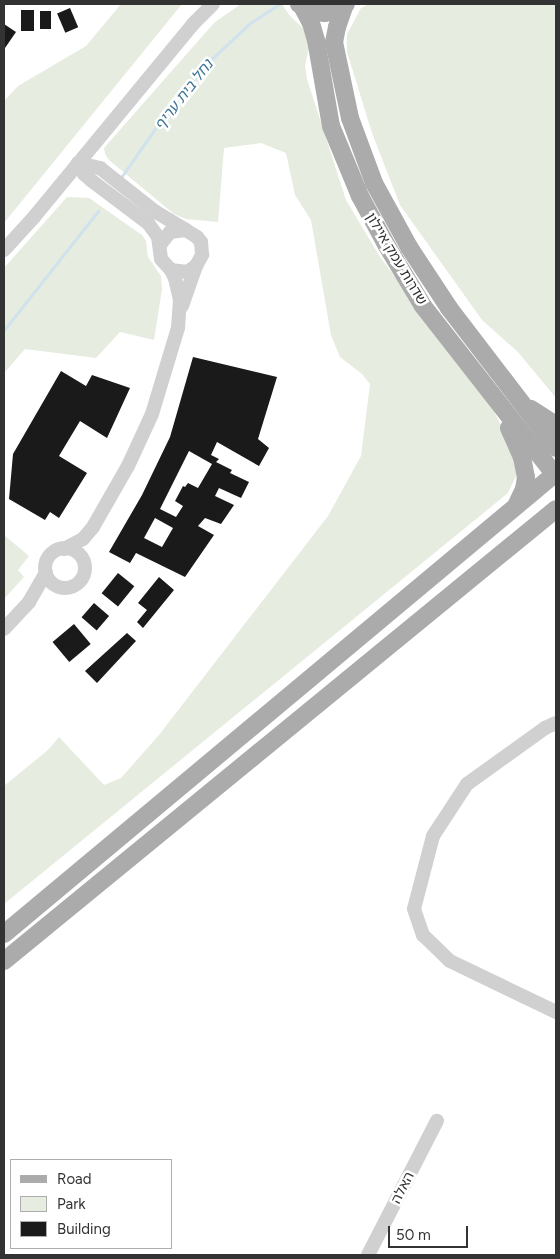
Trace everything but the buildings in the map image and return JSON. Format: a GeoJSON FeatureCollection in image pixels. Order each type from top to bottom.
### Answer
{"type":"FeatureCollection","features":[{"type":"Feature","properties":{"kind":"main road"},"geometry":{"type":"LineString","coordinates":[[301,6],[314,12],[325,13],[336,10],[345,4]]}},
{"type":"Feature","properties":{"kind":"main road","name":"שדרות עמק איילון"},"geometry":{"type":"LineString","coordinates":[[345,4],[336,27],[334,42],[350,118],[374,183],[409,247],[450,308],[556,448]]}},
{"type":"Feature","properties":{"kind":"main road","name":"שדרות עמק איילון"},"geometry":{"type":"LineString","coordinates":[[301,6],[312,23],[331,126],[360,196],[387,246],[424,306],[497,402],[556,474]]}},
{"type":"Feature","properties":{"kind":"main road"},"geometry":{"type":"LineString","coordinates":[[519,401],[556,424]]}},
{"type":"Feature","properties":{"kind":"main road"},"geometry":{"type":"LineString","coordinates":[[497,402],[522,457],[526,477],[520,500],[507,516]]}},
{"type":"Feature","properties":{"kind":"main road"},"geometry":{"type":"LineString","coordinates":[[4,934],[556,474]]}},
{"type":"Feature","properties":{"kind":"main road"},"geometry":{"type":"LineString","coordinates":[[4,961],[556,509]]}},
{"type":"Feature","properties":{"kind":"street"},"geometry":{"type":"LineString","coordinates":[[4,250],[187,31],[212,4]]}},
{"type":"Feature","properties":{"kind":"street"},"geometry":{"type":"LineString","coordinates":[[25,607],[48,592],[70,587],[78,582],[84,572],[83,563],[86,545],[93,527],[128,466],[152,414],[172,354],[180,314],[196,266],[202,255],[201,242],[192,232],[156,212],[100,168],[78,163]]}},
{"type":"Feature","properties":{"kind":"street"},"geometry":{"type":"LineString","coordinates":[[78,163],[92,181],[142,217],[154,230],[160,245],[161,259],[171,270],[178,289],[180,314]]}},
{"type":"Feature","properties":{"kind":"street"},"geometry":{"type":"LineString","coordinates":[[160,245],[170,232],[184,229]]}},
{"type":"Feature","properties":{"kind":"street"},"geometry":{"type":"LineString","coordinates":[[171,270],[182,272],[196,266]]}},
{"type":"Feature","properties":{"kind":"street"},"geometry":{"type":"LineString","coordinates":[[62,588],[50,582],[46,572],[46,563],[49,557],[55,551],[83,539],[93,527]]}},
{"type":"Feature","properties":{"kind":"street"},"geometry":{"type":"LineString","coordinates":[[64,548],[75,552],[83,563]]}},
{"type":"Feature","properties":{"kind":"street"},"geometry":{"type":"LineString","coordinates":[[4,629],[25,607],[46,572]]}},
{"type":"Feature","properties":{"kind":"street"},"geometry":{"type":"LineString","coordinates":[[556,723],[545,728],[466,784],[433,836],[414,909],[423,936],[450,962],[556,1012]]}},
{"type":"Feature","properties":{"kind":"street","name":"האלה"},"geometry":{"type":"LineString","coordinates":[[368,1255],[437,1121]]}},
{"type":"Feature","properties":{"kind":"green space"},"geometry":{"type":"Polygon","coordinates":[[[121,4],[182,4],[4,223],[4,101],[18,86],[86,46],[121,4]]]}},
{"type":"Feature","properties":{"kind":"green space"},"geometry":{"type":"Polygon","coordinates":[[[241,4],[282,4],[290,16],[304,29],[309,47],[305,66],[307,79],[346,200],[380,257],[490,404],[513,448],[517,474],[508,493],[4,904],[4,786],[48,750],[59,737],[104,785],[121,778],[159,735],[328,516],[361,456],[370,384],[362,374],[340,357],[331,335],[311,220],[295,195],[286,153],[261,143],[224,148],[218,222],[186,219],[174,214],[109,160],[105,154],[104,148],[215,22],[241,4]]]}},
{"type":"Feature","properties":{"kind":"green space"},"geometry":{"type":"Polygon","coordinates":[[[369,4],[556,4],[556,398],[518,352],[482,320],[400,205],[372,133],[347,52],[347,34],[361,8],[369,4]]]}},
{"type":"Feature","properties":{"kind":"green space"},"geometry":{"type":"Polygon","coordinates":[[[67,197],[89,198],[142,235],[146,241],[148,257],[161,276],[162,289],[154,340],[120,332],[96,358],[25,349],[4,373],[4,268],[67,197]]]}},
{"type":"Feature","properties":{"kind":"green space"},"geometry":{"type":"Polygon","coordinates":[[[4,535],[29,556],[18,570],[24,577],[4,599],[4,535]]]}},
{"type":"Feature","properties":{"kind":"waterway","name":"נחל בית עריף"},"geometry":{"type":"LineString","coordinates":[[122,176],[161,120],[202,68],[250,23],[279,4]]}},
{"type":"Feature","properties":{"kind":"waterway","name":"נחל בית עריף"},"geometry":{"type":"LineString","coordinates":[[4,330],[98,211]]}}]}
